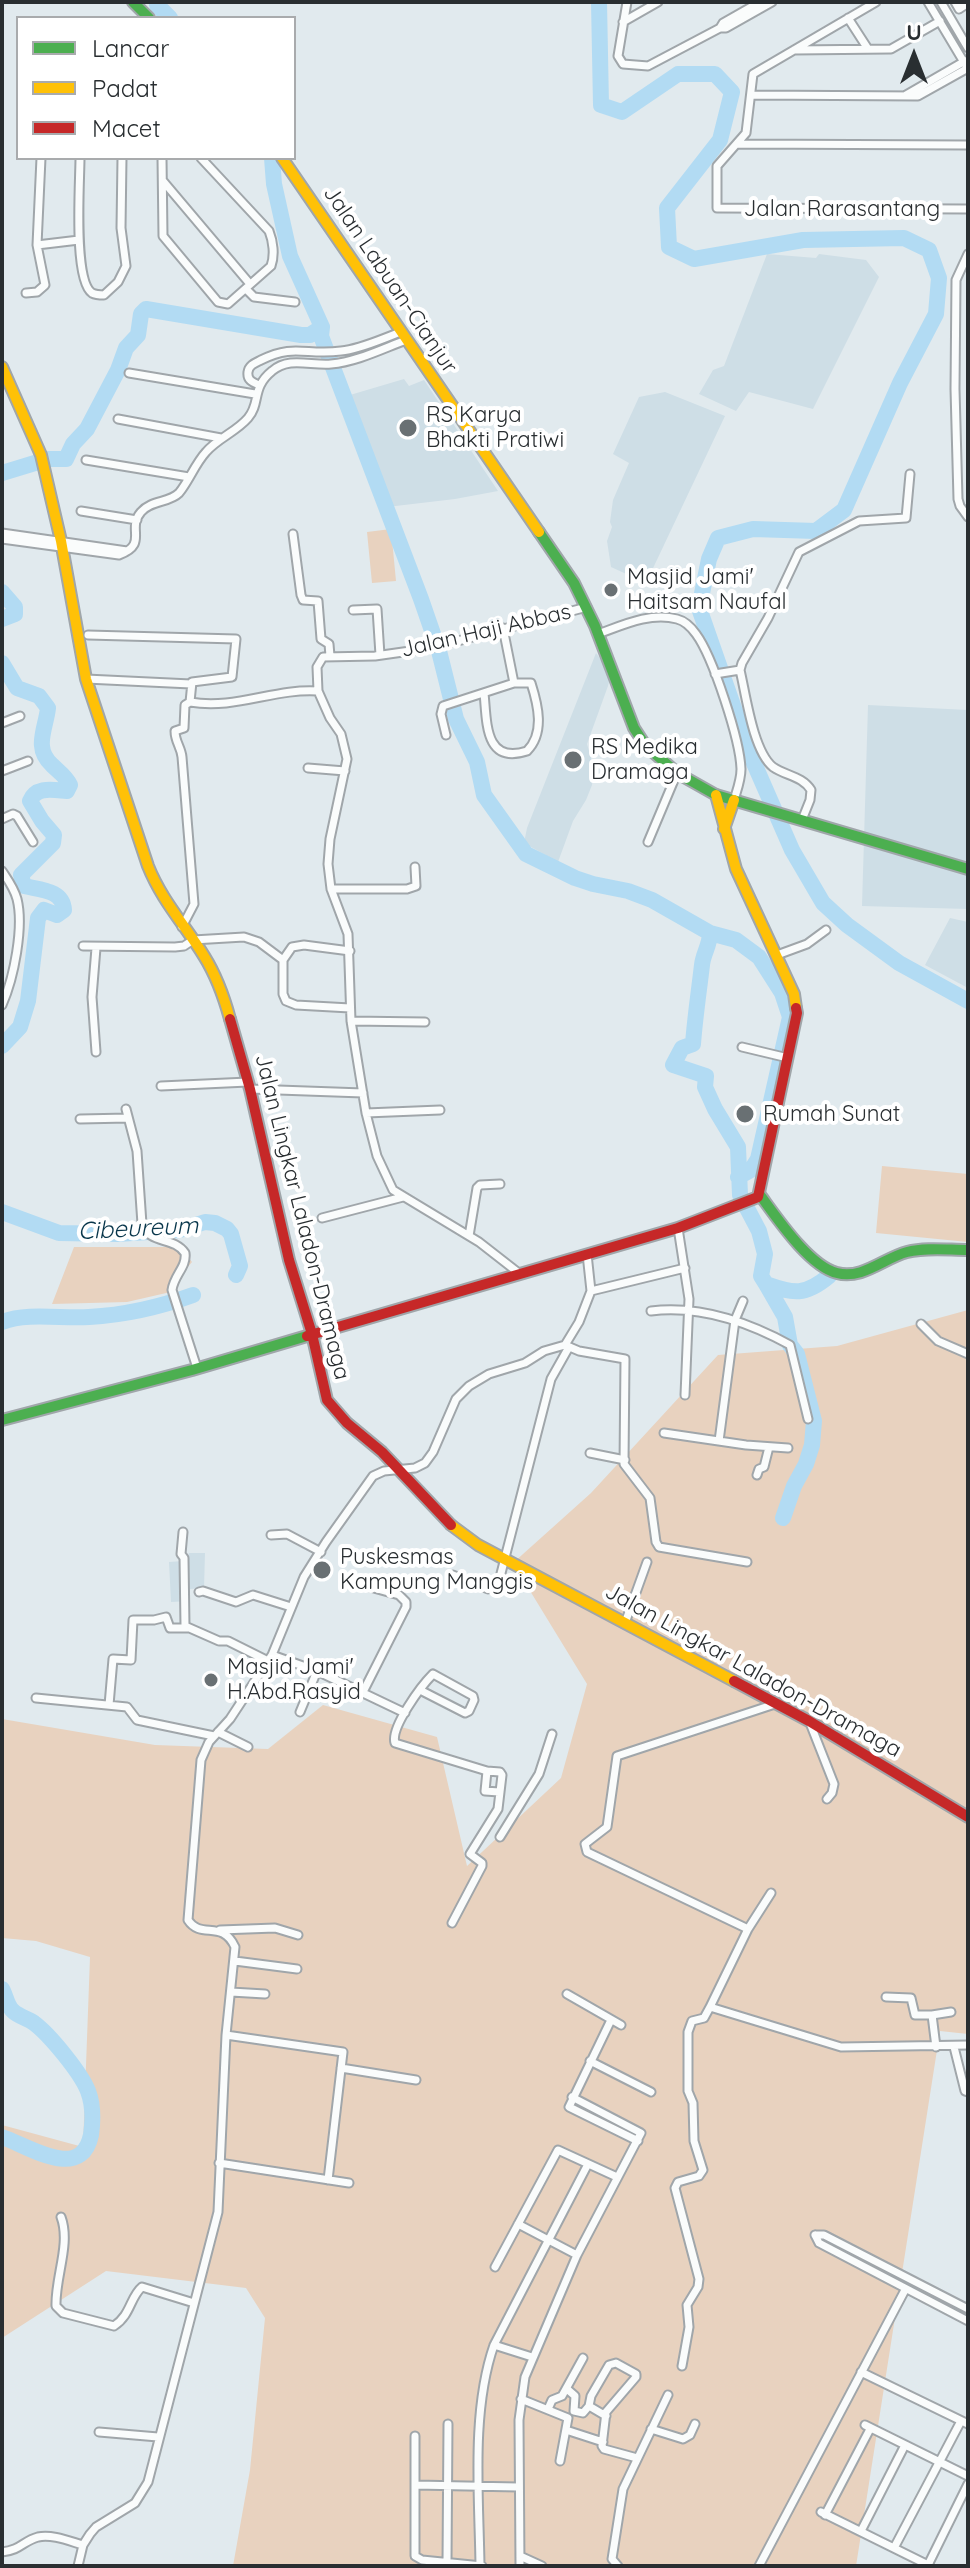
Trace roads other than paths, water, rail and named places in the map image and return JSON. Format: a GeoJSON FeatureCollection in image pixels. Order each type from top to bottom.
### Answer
{"type":"FeatureCollection","features":[{"type":"Feature","properties":{"kind":"main road","name":"Jalan Labuan-Cianjur"},"geometry":{"type":"LineString","coordinates":[[283,160],[574,583],[587,607],[634,728],[645,745],[677,773],[716,795],[968,869]]}},
{"type":"Feature","properties":{"kind":"main road","name":"Jalan Lingkar Laladon-Dramaga"},"geometry":{"type":"LineString","coordinates":[[2,367],[41,455],[86,679],[148,866],[157,889],[205,957],[223,993],[249,1085],[289,1260],[312,1334],[327,1400],[347,1423],[382,1452],[445,1521],[505,1560],[778,1703],[968,1817]]}},
{"type":"Feature","properties":{"kind":"main road"},"geometry":{"type":"LineString","coordinates":[[716,795],[736,869],[797,1004],[783,1057],[760,1195]]}},
{"type":"Feature","properties":{"kind":"main road"},"geometry":{"type":"LineString","coordinates":[[724,831],[736,801]]}},
{"type":"Feature","properties":{"kind":"main road"},"geometry":{"type":"LineString","coordinates":[[2,1420],[197,1368],[678,1228],[760,1195]]}},
{"type":"Feature","properties":{"kind":"main road"},"geometry":{"type":"LineString","coordinates":[[760,1195],[815,1259],[838,1273],[861,1272],[888,1258],[917,1250],[968,1250]]}},
{"type":"Feature","properties":{"kind":"street"},"geometry":{"type":"LineString","coordinates":[[627,2],[618,56],[623,64],[634,66],[648,66],[772,2]]}},
{"type":"Feature","properties":{"kind":"street"},"geometry":{"type":"LineString","coordinates":[[623,22],[658,2]]}},
{"type":"Feature","properties":{"kind":"street"},"geometry":{"type":"LineString","coordinates":[[720,28],[723,23],[760,2]]}},
{"type":"Feature","properties":{"kind":"street","name":"Jalan Rarasantang"},"geometry":{"type":"LineString","coordinates":[[876,2],[753,74],[746,133],[717,166],[716,205],[719,209],[968,209]]}},
{"type":"Feature","properties":{"kind":"street"},"geometry":{"type":"LineString","coordinates":[[751,95],[918,96],[967,66],[928,2]]}},
{"type":"Feature","properties":{"kind":"street"},"geometry":{"type":"LineString","coordinates":[[941,2],[968,48]]}},
{"type":"Feature","properties":{"kind":"street"},"geometry":{"type":"LineString","coordinates":[[955,2],[959,9],[968,3]]}},
{"type":"Feature","properties":{"kind":"street"},"geometry":{"type":"LineString","coordinates":[[848,18],[868,49]]}},
{"type":"Feature","properties":{"kind":"street"},"geometry":{"type":"LineString","coordinates":[[793,50],[891,49],[940,21]]}},
{"type":"Feature","properties":{"kind":"street"},"geometry":{"type":"LineString","coordinates":[[737,144],[968,145]]}},
{"type":"Feature","properties":{"kind":"street"},"geometry":{"type":"LineString","coordinates":[[26,293],[37,292],[45,285],[37,245],[41,160]]}},
{"type":"Feature","properties":{"kind":"street"},"geometry":{"type":"LineString","coordinates":[[80,160],[79,261],[88,288],[93,294],[104,295],[118,282],[126,266],[121,228],[122,160]]}},
{"type":"Feature","properties":{"kind":"street"},"geometry":{"type":"LineString","coordinates":[[162,160],[162,221],[166,243],[223,304],[228,304],[271,266],[274,259],[272,237],[203,160]]}},
{"type":"Feature","properties":{"kind":"street"},"geometry":{"type":"LineString","coordinates":[[163,181],[254,297],[295,302]]}},
{"type":"Feature","properties":{"kind":"street"},"geometry":{"type":"LineString","coordinates":[[37,245],[79,240]]}},
{"type":"Feature","properties":{"kind":"street"},"geometry":{"type":"LineString","coordinates":[[968,254],[956,280],[955,389],[958,499],[968,517]]}},
{"type":"Feature","properties":{"kind":"street"},"geometry":{"type":"LineString","coordinates":[[259,385],[250,381],[248,369],[274,353],[287,349],[340,352],[404,336]]}},
{"type":"Feature","properties":{"kind":"street"},"geometry":{"type":"LineString","coordinates":[[2,533],[119,555],[129,552],[135,544],[137,520],[147,507],[175,496],[204,454],[249,417],[259,385],[273,369],[290,363],[329,365],[344,362],[404,336]]}},
{"type":"Feature","properties":{"kind":"street"},"geometry":{"type":"LineString","coordinates":[[354,349],[357,358]]}},
{"type":"Feature","properties":{"kind":"street"},"geometry":{"type":"LineString","coordinates":[[260,360],[269,369],[268,375]]}},
{"type":"Feature","properties":{"kind":"street"},"geometry":{"type":"LineString","coordinates":[[129,373],[255,394]]}},
{"type":"Feature","properties":{"kind":"street"},"geometry":{"type":"LineString","coordinates":[[118,419],[221,438]]}},
{"type":"Feature","properties":{"kind":"street"},"geometry":{"type":"LineString","coordinates":[[86,460],[189,477]]}},
{"type":"Feature","properties":{"kind":"street"},"geometry":{"type":"LineString","coordinates":[[796,818],[810,800],[811,790],[800,779],[772,766],[764,755],[738,671],[768,618],[797,554],[859,521],[906,518],[910,474]]}},
{"type":"Feature","properties":{"kind":"street"},"geometry":{"type":"LineString","coordinates":[[81,511],[137,520]]}},
{"type":"Feature","properties":{"kind":"street"},"geometry":{"type":"LineString","coordinates":[[293,534],[301,595],[303,600],[318,601],[321,639],[329,644],[330,656],[323,657],[317,667],[318,691],[350,746],[330,839],[328,864],[331,889],[346,927],[350,951],[351,1021],[366,1113],[377,1156],[393,1190],[469,1236],[520,1274]]}},
{"type":"Feature","properties":{"kind":"street"},"geometry":{"type":"LineString","coordinates":[[2,539],[61,544]]}},
{"type":"Feature","properties":{"kind":"street","name":"Jalan Haji Abbas"},"geometry":{"type":"LineString","coordinates":[[330,656],[380,655],[431,648],[587,607]]}},
{"type":"Feature","properties":{"kind":"street"},"geometry":{"type":"LineString","coordinates":[[353,610],[377,609],[380,655]]}},
{"type":"Feature","properties":{"kind":"street"},"geometry":{"type":"LineString","coordinates":[[598,634],[649,618],[675,619],[695,631],[717,674],[738,753],[741,770],[736,801]]}},
{"type":"Feature","properties":{"kind":"street"},"geometry":{"type":"LineString","coordinates":[[503,628],[514,683]]}},
{"type":"Feature","properties":{"kind":"street"},"geometry":{"type":"LineString","coordinates":[[86,679],[191,684],[232,677],[235,638],[88,635]]}},
{"type":"Feature","properties":{"kind":"street"},"geometry":{"type":"LineString","coordinates":[[717,674],[738,671]]}},
{"type":"Feature","properties":{"kind":"street"},"geometry":{"type":"LineString","coordinates":[[446,735],[441,714],[443,706],[514,683],[531,683],[539,717],[531,748],[522,753],[502,753],[493,745],[484,693]]}},
{"type":"Feature","properties":{"kind":"street"},"geometry":{"type":"LineString","coordinates":[[190,702],[191,684]]}},
{"type":"Feature","properties":{"kind":"street"},"geometry":{"type":"LineString","coordinates":[[182,927],[194,904],[182,750],[176,741],[175,731],[184,728],[185,705],[190,702],[237,703],[297,690],[318,691]]}},
{"type":"Feature","properties":{"kind":"street"},"geometry":{"type":"LineString","coordinates":[[2,723],[20,716]]}},
{"type":"Feature","properties":{"kind":"street"},"geometry":{"type":"LineString","coordinates":[[2,771],[28,761]]}},
{"type":"Feature","properties":{"kind":"street"},"geometry":{"type":"LineString","coordinates":[[308,768],[345,771]]}},
{"type":"Feature","properties":{"kind":"street"},"geometry":{"type":"LineString","coordinates":[[648,842],[677,773]]}},
{"type":"Feature","properties":{"kind":"street"},"geometry":{"type":"LineString","coordinates":[[2,819],[13,814],[17,816],[33,842]]}},
{"type":"Feature","properties":{"kind":"street"},"geometry":{"type":"LineString","coordinates":[[331,889],[407,889],[416,886],[415,867]]}},
{"type":"Feature","properties":{"kind":"street"},"geometry":{"type":"LineString","coordinates":[[2,871],[14,889],[18,906],[18,935],[2,1005]]}},
{"type":"Feature","properties":{"kind":"street"},"geometry":{"type":"LineString","coordinates":[[2,889],[14,889]]}},
{"type":"Feature","properties":{"kind":"street"},"geometry":{"type":"LineString","coordinates":[[777,955],[807,944],[826,930]]}},
{"type":"Feature","properties":{"kind":"street"},"geometry":{"type":"LineString","coordinates":[[83,946],[180,947],[193,940],[252,939],[283,960]]}},
{"type":"Feature","properties":{"kind":"street"},"geometry":{"type":"LineString","coordinates":[[350,951],[298,945],[288,951],[283,960],[283,994],[286,1001],[296,1005],[350,1008]]}},
{"type":"Feature","properties":{"kind":"street"},"geometry":{"type":"LineString","coordinates":[[96,948],[92,997],[96,1052]]}},
{"type":"Feature","properties":{"kind":"street"},"geometry":{"type":"LineString","coordinates":[[351,1021],[425,1022]]}},
{"type":"Feature","properties":{"kind":"street"},"geometry":{"type":"LineString","coordinates":[[742,1047],[783,1057]]}},
{"type":"Feature","properties":{"kind":"street"},"geometry":{"type":"LineString","coordinates":[[161,1086],[249,1085],[363,1093]]}},
{"type":"Feature","properties":{"kind":"street"},"geometry":{"type":"LineString","coordinates":[[126,1109],[139,1161],[144,1228],[155,1238],[177,1244],[185,1253],[185,1264],[172,1290],[197,1368]]}},
{"type":"Feature","properties":{"kind":"street"},"geometry":{"type":"LineString","coordinates":[[366,1113],[440,1110]]}},
{"type":"Feature","properties":{"kind":"street"},"geometry":{"type":"LineString","coordinates":[[80,1119],[128,1118]]}},
{"type":"Feature","properties":{"kind":"street"},"geometry":{"type":"LineString","coordinates":[[469,1236],[477,1188],[480,1185],[500,1184]]}},
{"type":"Feature","properties":{"kind":"street"},"geometry":{"type":"LineString","coordinates":[[322,1218],[403,1197]]}},
{"type":"Feature","properties":{"kind":"street"},"geometry":{"type":"LineString","coordinates":[[678,1228],[690,1311],[685,1395]]}},
{"type":"Feature","properties":{"kind":"street"},"geometry":{"type":"LineString","coordinates":[[453,1575],[494,1589],[501,1578],[551,1379],[591,1291],[587,1254]]}},
{"type":"Feature","properties":{"kind":"street"},"geometry":{"type":"LineString","coordinates":[[591,1291],[685,1268]]}},
{"type":"Feature","properties":{"kind":"street"},"geometry":{"type":"LineString","coordinates":[[719,1441],[735,1320],[743,1301]]}},
{"type":"Feature","properties":{"kind":"street"},"geometry":{"type":"LineString","coordinates":[[651,1311],[678,1309],[735,1320],[790,1345],[808,1419]]}},
{"type":"Feature","properties":{"kind":"street"},"geometry":{"type":"LineString","coordinates":[[921,1324],[938,1341],[968,1354]]}},
{"type":"Feature","properties":{"kind":"street"},"geometry":{"type":"LineString","coordinates":[[298,1935],[275,1928],[197,1928],[188,1920],[199,1770],[206,1746],[230,1719],[270,1658],[304,1577],[368,1481],[378,1472],[415,1468],[429,1459],[452,1406],[469,1386],[489,1374],[525,1363],[544,1351],[567,1346],[625,1359],[626,1467],[650,1498],[659,1547],[747,1562]]}},
{"type":"Feature","properties":{"kind":"street"},"geometry":{"type":"LineString","coordinates":[[664,1433],[788,1448]]}},
{"type":"Feature","properties":{"kind":"street"},"geometry":{"type":"LineString","coordinates":[[757,1475],[759,1469],[764,1467],[769,1447]]}},
{"type":"Feature","properties":{"kind":"street"},"geometry":{"type":"LineString","coordinates":[[590,1453],[625,1460]]}},
{"type":"Feature","properties":{"kind":"street"},"geometry":{"type":"LineString","coordinates":[[183,1532],[181,1554],[184,1558],[187,1628]]}},
{"type":"Feature","properties":{"kind":"street"},"geometry":{"type":"LineString","coordinates":[[271,1535],[287,1534],[321,1552]]}},
{"type":"Feature","properties":{"kind":"street"},"geometry":{"type":"LineString","coordinates":[[625,1623],[647,1562]]}},
{"type":"Feature","properties":{"kind":"street"},"geometry":{"type":"LineString","coordinates":[[352,1582],[399,1595],[406,1602],[363,1692]]}},
{"type":"Feature","properties":{"kind":"street"},"geometry":{"type":"LineString","coordinates":[[199,1592],[236,1602],[256,1595],[291,1607]]}},
{"type":"Feature","properties":{"kind":"street"},"geometry":{"type":"LineString","coordinates":[[109,1705],[113,1659],[131,1660],[133,1620],[166,1617],[170,1628],[187,1628],[270,1658],[317,1671],[405,1713]]}},
{"type":"Feature","properties":{"kind":"street"},"geometry":{"type":"LineString","coordinates":[[300,1712],[317,1671]]}},
{"type":"Feature","properties":{"kind":"street"},"geometry":{"type":"LineString","coordinates":[[420,1690],[465,1713],[474,1700],[473,1696],[433,1674],[420,1690],[405,1713],[394,1734],[395,1743],[502,1773],[498,1809],[470,1853],[483,1864],[452,1923]]}},
{"type":"Feature","properties":{"kind":"street"},"geometry":{"type":"LineString","coordinates":[[36,1698],[130,1708],[137,1720],[216,1734],[248,1747]]}},
{"type":"Feature","properties":{"kind":"street"},"geometry":{"type":"LineString","coordinates":[[748,1929],[587,1852],[585,1844],[607,1827],[617,1756],[778,1703]]}},
{"type":"Feature","properties":{"kind":"street"},"geometry":{"type":"LineString","coordinates":[[809,1721],[834,1784],[827,1799]]}},
{"type":"Feature","properties":{"kind":"street"},"geometry":{"type":"LineString","coordinates":[[500,1837],[539,1774],[552,1734]]}},
{"type":"Feature","properties":{"kind":"street"},"geometry":{"type":"LineString","coordinates":[[487,1771],[485,1791],[499,1792]]}},
{"type":"Feature","properties":{"kind":"street"},"geometry":{"type":"LineString","coordinates":[[498,1809],[514,1816]]}},
{"type":"Feature","properties":{"kind":"street"},"geometry":{"type":"LineString","coordinates":[[682,2366],[689,2327],[687,2305],[698,2287],[699,2279],[675,2188],[678,2182],[703,2172],[694,2141],[693,2103],[688,2091],[688,2032],[692,2021],[704,2018],[748,1929],[771,1893]]}},
{"type":"Feature","properties":{"kind":"street"},"geometry":{"type":"LineString","coordinates":[[78,2566],[83,2545],[96,2527],[135,2503],[148,2482],[218,2212],[226,2035],[235,1961],[235,1947],[229,1936],[220,1930]]}},
{"type":"Feature","properties":{"kind":"street"},"geometry":{"type":"LineString","coordinates":[[235,1961],[297,1969]]}},
{"type":"Feature","properties":{"kind":"street"},"geometry":{"type":"LineString","coordinates":[[231,1992],[265,1994]]}},
{"type":"Feature","properties":{"kind":"street"},"geometry":{"type":"LineString","coordinates":[[567,1994],[621,2025]]}},
{"type":"Feature","properties":{"kind":"street"},"geometry":{"type":"LineString","coordinates":[[886,1997],[911,1998],[914,2014],[951,2012]]}},
{"type":"Feature","properties":{"kind":"street"},"geometry":{"type":"LineString","coordinates":[[710,2007],[841,2047],[968,2045]]}},
{"type":"Feature","properties":{"kind":"street"},"geometry":{"type":"LineString","coordinates":[[932,2015],[936,2047]]}},
{"type":"Feature","properties":{"kind":"street"},"geometry":{"type":"LineString","coordinates":[[520,2566],[518,2487],[521,2399],[525,2377],[577,2255],[641,2133],[572,2097],[611,2020]]}},
{"type":"Feature","properties":{"kind":"street"},"geometry":{"type":"LineString","coordinates":[[226,2035],[343,2052],[328,2180]]}},
{"type":"Feature","properties":{"kind":"street"},"geometry":{"type":"LineString","coordinates":[[954,2047],[965,2091],[968,2092]]}},
{"type":"Feature","properties":{"kind":"street"},"geometry":{"type":"LineString","coordinates":[[590,2061],[651,2092]]}},
{"type":"Feature","properties":{"kind":"street"},"geometry":{"type":"LineString","coordinates":[[341,2068],[416,2080]]}},
{"type":"Feature","properties":{"kind":"street"},"geometry":{"type":"LineString","coordinates":[[495,2267],[557,2151],[561,2150],[617,2177]]}},
{"type":"Feature","properties":{"kind":"street"},"geometry":{"type":"LineString","coordinates":[[219,2163],[349,2183]]}},
{"type":"Feature","properties":{"kind":"street"},"geometry":{"type":"LineString","coordinates":[[415,2436],[415,2556],[422,2560],[481,2565],[481,2391],[494,2345],[588,2164]]}},
{"type":"Feature","properties":{"kind":"street"},"geometry":{"type":"LineString","coordinates":[[61,2217],[63,2254],[56,2306],[63,2313],[114,2326],[128,2314],[137,2290],[142,2287],[194,2303]]}},
{"type":"Feature","properties":{"kind":"street"},"geometry":{"type":"LineString","coordinates":[[518,2224],[577,2255]]}},
{"type":"Feature","properties":{"kind":"street"},"geometry":{"type":"LineString","coordinates":[[968,2309],[824,2235],[815,2235],[819,2243],[968,2321]]}},
{"type":"Feature","properties":{"kind":"street"},"geometry":{"type":"LineString","coordinates":[[759,2566],[905,2290]]}},
{"type":"Feature","properties":{"kind":"street"},"geometry":{"type":"LineString","coordinates":[[494,2345],[532,2357]]}},
{"type":"Feature","properties":{"kind":"street"},"geometry":{"type":"LineString","coordinates":[[548,2409],[552,2400],[562,2396],[567,2389],[583,2358]]}},
{"type":"Feature","properties":{"kind":"street"},"geometry":{"type":"LineString","coordinates":[[567,2389],[575,2396],[574,2411],[585,2413],[591,2396],[612,2363],[636,2374],[607,2410],[603,2442],[604,2449],[637,2458]]}},
{"type":"Feature","properties":{"kind":"street"},"geometry":{"type":"LineString","coordinates":[[861,2372],[964,2422],[939,2462],[894,2548]]}},
{"type":"Feature","properties":{"kind":"street"},"geometry":{"type":"LineString","coordinates":[[618,2566],[612,2559],[621,2498],[668,2395]]}},
{"type":"Feature","properties":{"kind":"street"},"geometry":{"type":"LineString","coordinates":[[521,2399],[567,2416],[560,2461]]}},
{"type":"Feature","properties":{"kind":"street"},"geometry":{"type":"LineString","coordinates":[[589,2406],[606,2416]]}},
{"type":"Feature","properties":{"kind":"street"},"geometry":{"type":"LineString","coordinates":[[447,2562],[448,2424]]}},
{"type":"Feature","properties":{"kind":"street"},"geometry":{"type":"LineString","coordinates":[[651,2429],[683,2439],[690,2435],[695,2424]]}},
{"type":"Feature","properties":{"kind":"street"},"geometry":{"type":"LineString","coordinates":[[968,2476],[867,2427],[823,2513],[929,2565],[968,2484]]}},
{"type":"Feature","properties":{"kind":"street"},"geometry":{"type":"LineString","coordinates":[[566,2430],[603,2442]]}},
{"type":"Feature","properties":{"kind":"street"},"geometry":{"type":"LineString","coordinates":[[99,2432],[158,2437]]}},
{"type":"Feature","properties":{"kind":"street"},"geometry":{"type":"LineString","coordinates":[[861,2531],[905,2445]]}},
{"type":"Feature","properties":{"kind":"street"},"geometry":{"type":"LineString","coordinates":[[415,2485],[518,2487]]}},
{"type":"Feature","properties":{"kind":"street"},"geometry":{"type":"LineString","coordinates":[[2,2552],[19,2549],[36,2537],[43,2536],[83,2545]]}},
{"type":"Feature","properties":{"kind":"street"},"geometry":{"type":"LineString","coordinates":[[520,2556],[542,2566]]}},
{"type":"Feature","properties":{"kind":"waterway"},"geometry":{"type":"LineString","coordinates":[[599,2],[601,105],[622,112],[678,74],[715,74],[732,92],[720,140],[667,208],[669,247],[694,259],[803,240],[904,238],[929,250],[939,278],[936,314],[900,383],[844,510],[816,531],[753,529],[718,538],[709,559],[699,608],[750,754],[792,850],[823,903],[899,963],[968,1001]]}},
{"type":"Feature","properties":{"kind":"waterway"},"geometry":{"type":"LineString","coordinates":[[157,5],[168,16]]}},
{"type":"Feature","properties":{"kind":"waterway"},"geometry":{"type":"LineString","coordinates":[[272,160],[274,184],[290,256],[322,327],[321,336],[421,599],[439,651],[456,719],[477,762],[484,795],[526,854],[575,878],[652,900],[710,933],[702,965],[693,1044],[682,1048],[673,1065],[706,1076],[705,1087],[738,1147],[740,1195],[759,1231],[765,1254],[761,1276],[766,1284],[799,1291],[813,1287],[829,1276]]}},
{"type":"Feature","properties":{"kind":"waterway"},"geometry":{"type":"LineString","coordinates":[[2,473],[48,459],[66,459],[73,444],[87,429],[126,348],[138,335],[141,314],[146,309],[301,335],[310,335],[322,327]]}},
{"type":"Feature","properties":{"kind":"waterway","name":"Cibeureum"},"geometry":{"type":"LineString","coordinates":[[2,592],[15,607],[15,614],[2,619]]}},
{"type":"Feature","properties":{"kind":"waterway","name":"Cibeureum"},"geometry":{"type":"LineString","coordinates":[[2,663],[17,688],[39,696],[48,708],[42,738],[43,752],[70,785],[67,791],[41,791],[30,801],[54,835],[53,843],[21,875],[24,886],[55,895],[60,898],[64,910],[57,915],[44,910],[38,918],[28,1001],[20,1027],[2,1046]]}},
{"type":"Feature","properties":{"kind":"waterway"},"geometry":{"type":"LineString","coordinates":[[710,933],[736,940],[759,957],[782,993],[790,1017],[758,1159],[751,1170],[738,1177]]}},
{"type":"Feature","properties":{"kind":"waterway","name":"Cibeureum"},"geometry":{"type":"LineString","coordinates":[[2,1212],[59,1233],[117,1234],[180,1230],[205,1222],[215,1223],[231,1234],[240,1266],[236,1275]]}},
{"type":"Feature","properties":{"kind":"waterway"},"geometry":{"type":"LineString","coordinates":[[766,1284],[785,1317],[790,1345],[797,1354],[814,1421],[812,1445],[806,1464],[794,1486],[783,1518]]}},
{"type":"Feature","properties":{"kind":"waterway","name":"Cibeureum"},"geometry":{"type":"LineString","coordinates":[[2,1322],[23,1317],[116,1314],[155,1307],[193,1295]]}},
{"type":"Feature","properties":{"kind":"waterway","name":"Cibeureum"},"geometry":{"type":"LineString","coordinates":[[2,1989],[11,2009],[41,2029],[79,2074],[92,2107],[91,2135],[85,2149],[76,2157],[52,2157],[2,2137]]}},
{"type":"Feature","properties":{"kind":"place","name":"RS Karya Bhakti Pratiwi"},"geometry":{"type":"Point","coordinates":[408,428]}},
{"type":"Feature","properties":{"kind":"place","name":"Masjid Jami' Haitsam Naufal"},"geometry":{"type":"Point","coordinates":[611,590]}},
{"type":"Feature","properties":{"kind":"place","name":"RS Medika Dramaga"},"geometry":{"type":"Point","coordinates":[573,760]}},
{"type":"Feature","properties":{"kind":"place","name":"Rumah Sunat"},"geometry":{"type":"Point","coordinates":[745,1114]}},
{"type":"Feature","properties":{"kind":"place","name":"Puskesmas Kampung Manggis"},"geometry":{"type":"Point","coordinates":[322,1570]}},
{"type":"Feature","properties":{"kind":"place","name":"Masjid Jami' H.Abd.Rasyid"},"geometry":{"type":"Point","coordinates":[211,1680]}}]}
